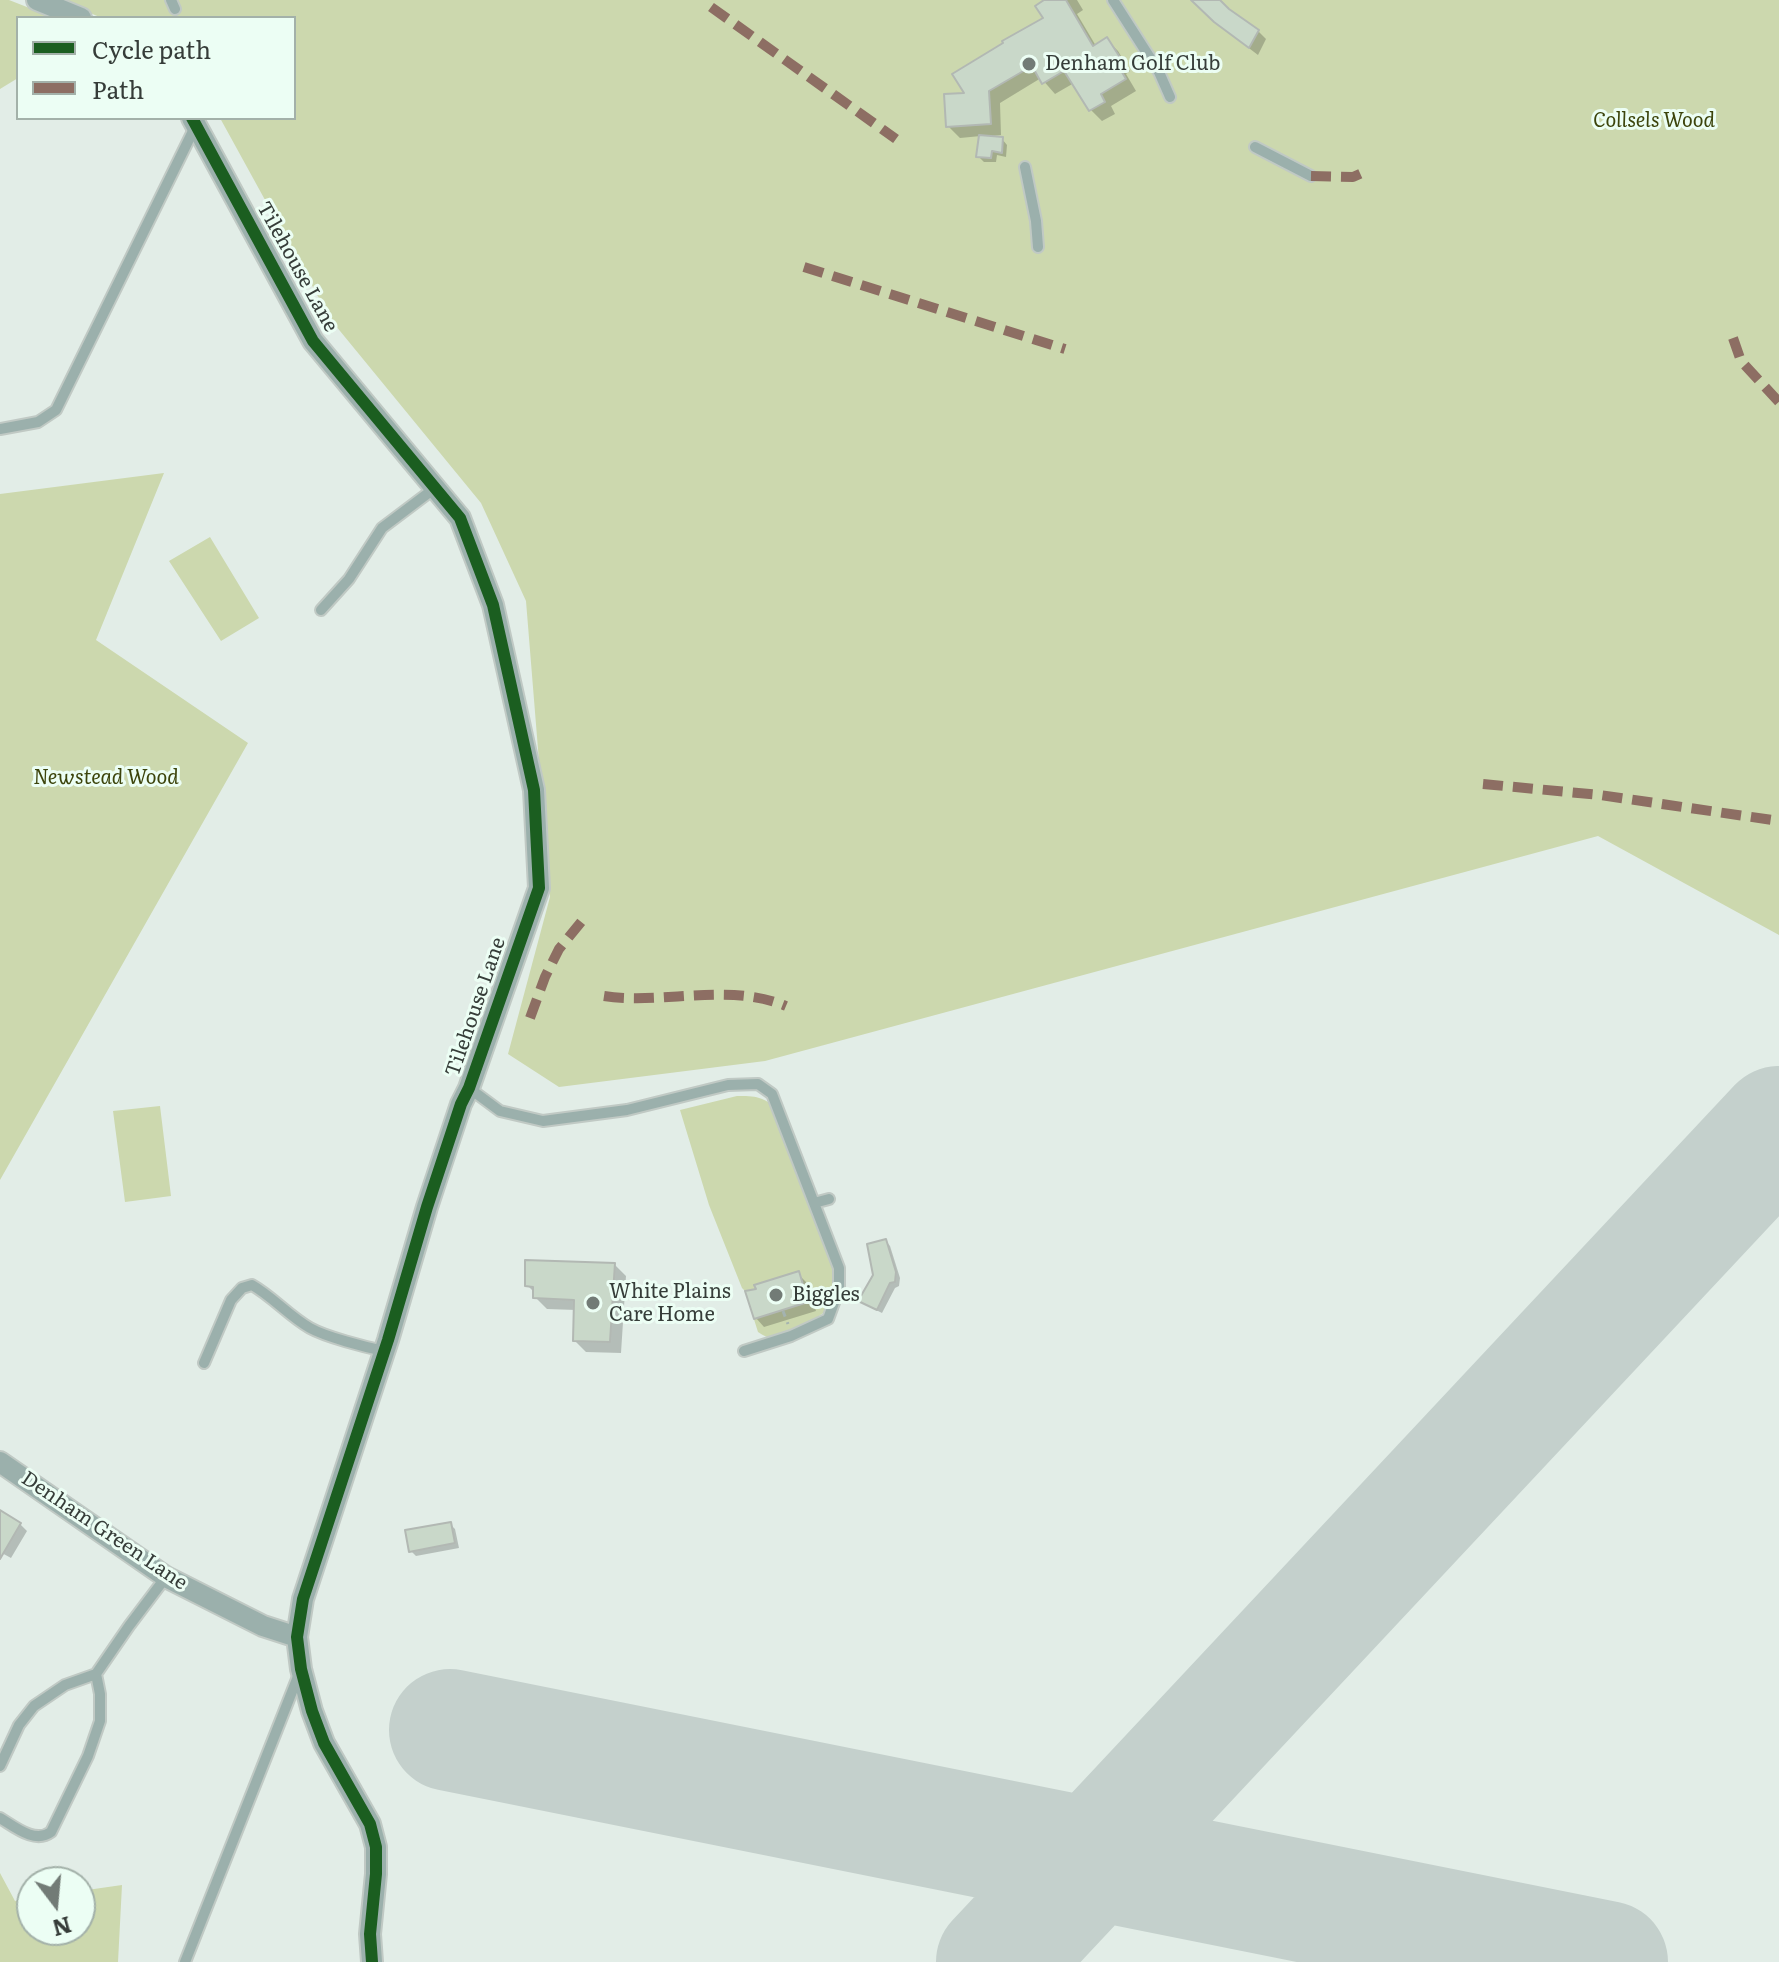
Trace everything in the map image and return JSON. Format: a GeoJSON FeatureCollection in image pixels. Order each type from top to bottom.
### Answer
{"type":"FeatureCollection","features":[{"type":"Feature","properties":{"kind":"street"},"geometry":{"type":"LineString","coordinates":[[37,0],[76,16]]}},
{"type":"Feature","properties":{"kind":"street","name":"Tilehouse Lane"},"geometry":{"type":"LineString","coordinates":[[194,122],[313,341],[460,518],[493,605],[534,790],[539,888],[432,1192],[303,1599],[297,1637],[301,1669],[324,1743],[370,1824],[376,1847],[370,1934],[372,1962]]}},
{"type":"Feature","properties":{"kind":"street","name":"Denham Green Lane"},"geometry":{"type":"LineString","coordinates":[[0,1462],[166,1577],[263,1626],[297,1637]]}},
{"type":"Feature","properties":{"kind":"lane"},"geometry":{"type":"LineString","coordinates":[[1113,0],[1159,72],[1170,97]]}},
{"type":"Feature","properties":{"kind":"lane"},"geometry":{"type":"LineString","coordinates":[[0,429],[38,422],[56,410],[194,122]]}},
{"type":"Feature","properties":{"kind":"lane"},"geometry":{"type":"LineString","coordinates":[[1255,147],[1311,176]]}},
{"type":"Feature","properties":{"kind":"lane"},"geometry":{"type":"LineString","coordinates":[[1025,167],[1038,247]]}},
{"type":"Feature","properties":{"kind":"lane"},"geometry":{"type":"LineString","coordinates":[[321,610],[349,579],[382,528],[435,488]]}},
{"type":"Feature","properties":{"kind":"lane"},"geometry":{"type":"LineString","coordinates":[[469,1088],[500,1111],[543,1121],[627,1110],[728,1085],[758,1084],[772,1094],[839,1268],[839,1289],[828,1319],[791,1336],[744,1351]]}},
{"type":"Feature","properties":{"kind":"lane"},"geometry":{"type":"LineString","coordinates":[[814,1203],[829,1199]]}},
{"type":"Feature","properties":{"kind":"lane"},"geometry":{"type":"LineString","coordinates":[[204,1363],[231,1300],[242,1288],[252,1285],[313,1330],[384,1351]]}},
{"type":"Feature","properties":{"kind":"lane"},"geometry":{"type":"LineString","coordinates":[[0,1766],[19,1725],[34,1706],[65,1685],[96,1674],[166,1577]]}},
{"type":"Feature","properties":{"kind":"lane"},"geometry":{"type":"LineString","coordinates":[[185,1962],[301,1669]]}},
{"type":"Feature","properties":{"kind":"lane"},"geometry":{"type":"LineString","coordinates":[[0,1818],[33,1836],[48,1836],[51,1832],[88,1756],[100,1721],[96,1674]]}},
{"type":"Feature","properties":{"kind":"green space"},"geometry":{"type":"Polygon","coordinates":[[[0,0],[9,0],[50,16],[16,16],[16,79],[0,89],[0,0]]]}},
{"type":"Feature","properties":{"kind":"green space","name":"Denham Golf Club"},"geometry":{"type":"Polygon","coordinates":[[[59,0],[1779,0],[1779,935],[1598,836],[765,1061],[559,1087],[508,1054],[550,897],[526,601],[481,503],[331,320],[221,120],[296,120],[296,16],[97,16],[59,0]]]}},
{"type":"Feature","properties":{"kind":"green space","name":"Newstead Wood"},"geometry":{"type":"Polygon","coordinates":[[[164,473],[96,640],[248,743],[0,1180],[0,494],[164,473]]]}},
{"type":"Feature","properties":{"kind":"green space"},"geometry":{"type":"Polygon","coordinates":[[[210,537],[259,618],[221,641],[169,561],[210,537]]]}},
{"type":"Feature","properties":{"kind":"green space"},"geometry":{"type":"Polygon","coordinates":[[[737,1096],[759,1098],[776,1111],[835,1273],[832,1297],[826,1310],[803,1326],[776,1338],[758,1332],[745,1291],[709,1205],[680,1110],[737,1096]]]}},
{"type":"Feature","properties":{"kind":"green space"},"geometry":{"type":"Polygon","coordinates":[[[160,1106],[171,1196],[125,1202],[113,1111],[160,1106]]]}},
{"type":"Feature","properties":{"kind":"green space"},"geometry":{"type":"Polygon","coordinates":[[[0,1873],[16,1901],[16,1946],[96,1946],[96,1889],[122,1885],[118,1962],[0,1962],[0,1873]]]}},
{"type":"Feature","properties":{"kind":"building","name":"Denham Golf Club"},"geometry":{"type":"Polygon","coordinates":[[[1044,0],[1066,0],[1093,46],[1107,37],[1121,59],[1116,62],[1126,79],[1101,94],[1105,102],[1089,111],[1064,71],[1042,84],[1032,66],[989,91],[991,124],[946,127],[944,94],[964,93],[952,74],[1043,18],[1035,6],[1044,0]]]}},
{"type":"Feature","properties":{"kind":"building"},"geometry":{"type":"Polygon","coordinates":[[[1191,0],[1220,0],[1259,30],[1249,48],[1214,22],[1191,0]]]}},
{"type":"Feature","properties":{"kind":"building"},"geometry":{"type":"Polygon","coordinates":[[[979,135],[1003,137],[1002,153],[992,151],[991,158],[976,157],[979,135]]]}},
{"type":"Feature","properties":{"kind":"building"},"geometry":{"type":"Polygon","coordinates":[[[886,1239],[896,1272],[895,1282],[890,1283],[877,1310],[858,1301],[873,1275],[867,1244],[886,1239]]]}},
{"type":"Feature","properties":{"kind":"building","name":"White Plains Care Home"},"geometry":{"type":"Polygon","coordinates":[[[525,1260],[615,1263],[610,1342],[573,1341],[574,1300],[533,1298],[533,1287],[525,1286],[525,1260]]]}},
{"type":"Feature","properties":{"kind":"building","name":"Biggles"},"geometry":{"type":"Polygon","coordinates":[[[799,1271],[808,1302],[754,1319],[745,1291],[756,1289],[754,1285],[799,1271]]]}},
{"type":"Feature","properties":{"kind":"building"},"geometry":{"type":"Polygon","coordinates":[[[0,1510],[21,1523],[0,1559],[0,1510]]]}},
{"type":"Feature","properties":{"kind":"building"},"geometry":{"type":"Polygon","coordinates":[[[451,1522],[455,1543],[409,1552],[405,1530],[451,1522]]]}},
{"type":"Feature","properties":{"kind":"runway"},"geometry":{"type":"LineString","coordinates":[[997,1962],[1779,1127]]}},
{"type":"Feature","properties":{"kind":"runway"},"geometry":{"type":"LineString","coordinates":[[450,1730],[1607,1962]]}},
{"type":"Feature","properties":{"kind":"marked path"},"geometry":{"type":"LineString","coordinates":[[711,7],[896,139]]}},
{"type":"Feature","properties":{"kind":"marked path"},"geometry":{"type":"LineString","coordinates":[[1311,176],[1353,177],[1362,173]]}},
{"type":"Feature","properties":{"kind":"marked path"},"geometry":{"type":"LineString","coordinates":[[804,267],[1065,349]]}},
{"type":"Feature","properties":{"kind":"marked path"},"geometry":{"type":"LineString","coordinates":[[1733,338],[1741,361],[1779,402]]}},
{"type":"Feature","properties":{"kind":"marked path"},"geometry":{"type":"LineString","coordinates":[[1483,784],[1600,795],[1779,821]]}},
{"type":"Feature","properties":{"kind":"marked path"},"geometry":{"type":"LineString","coordinates":[[530,1018],[559,949],[586,916]]}},
{"type":"Feature","properties":{"kind":"marked path"},"geometry":{"type":"LineString","coordinates":[[604,996],[742,996],[786,1006]]}},
{"type":"Feature","properties":{"kind":"cycle path"},"geometry":{"type":"LineString","coordinates":[[193,120],[313,341],[460,518],[493,605],[534,790],[539,888],[427,1207],[388,1340],[303,1599],[297,1637],[301,1669],[324,1743],[370,1824],[376,1847],[370,1934],[372,1962]]}},
{"type":"Feature","properties":{"kind":"place","name":"Denham Golf Club"},"geometry":{"type":"Point","coordinates":[1029,64]}},
{"type":"Feature","properties":{"kind":"place","name":"Biggles"},"geometry":{"type":"Point","coordinates":[776,1295]}},
{"type":"Feature","properties":{"kind":"place","name":"White Plains Care Home"},"geometry":{"type":"Point","coordinates":[593,1303]}},
{"type":"Feature","properties":{"kind":"park label","name":"Collsels Wood"},"geometry":{"type":"Point","coordinates":[1654,121]}}]}
